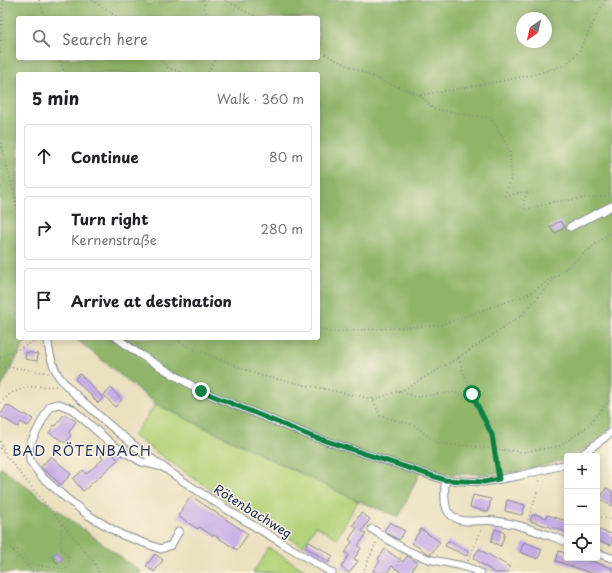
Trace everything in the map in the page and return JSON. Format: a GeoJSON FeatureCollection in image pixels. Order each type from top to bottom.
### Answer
{"type":"FeatureCollection","features":[{"type":"Feature","properties":{"kind":"street"},"geometry":{"type":"LineString","coordinates":[[570,227],[612,206]]}},
{"type":"Feature","properties":{"kind":"street","name":"Rötenbachweg"},"geometry":{"type":"LineString","coordinates":[[48,340],[48,352],[58,376],[114,429],[163,467],[234,515],[332,573]]}},
{"type":"Feature","properties":{"kind":"street"},"geometry":{"type":"LineString","coordinates":[[120,340],[139,354],[201,391],[311,436],[445,480],[484,482],[564,465]]}},
{"type":"Feature","properties":{"kind":"street","name":"Rötenbachweg"},"geometry":{"type":"LineString","coordinates":[[163,467],[142,462],[114,446],[72,409],[59,404],[50,406],[28,446],[30,461],[43,478],[88,515],[122,535],[161,550],[171,545],[179,531]]}},
{"type":"Feature","properties":{"kind":"street"},"geometry":{"type":"LineString","coordinates":[[584,453],[612,432]]}},
{"type":"Feature","properties":{"kind":"street"},"geometry":{"type":"LineString","coordinates":[[445,480],[448,512],[456,519],[465,522],[494,520],[509,523],[564,541]]}},
{"type":"Feature","properties":{"kind":"street"},"geometry":{"type":"LineString","coordinates":[[372,529],[404,549],[428,559],[465,566],[480,573]]}},
{"type":"Feature","properties":{"kind":"street"},"geometry":{"type":"LineString","coordinates":[[600,554],[612,558]]}},
{"type":"Feature","properties":{"kind":"path"},"geometry":{"type":"LineString","coordinates":[[0,53],[3,0]]}},
{"type":"Feature","properties":{"kind":"path"},"geometry":{"type":"LineString","coordinates":[[39,0],[44,16]]}},
{"type":"Feature","properties":{"kind":"path"},"geometry":{"type":"LineString","coordinates":[[92,0],[115,16]]}},
{"type":"Feature","properties":{"kind":"path"},"geometry":{"type":"LineString","coordinates":[[203,0],[207,16]]}},
{"type":"Feature","properties":{"kind":"path"},"geometry":{"type":"LineString","coordinates":[[225,0],[254,16]]}},
{"type":"Feature","properties":{"kind":"path"},"geometry":{"type":"LineString","coordinates":[[420,95],[532,75],[565,65],[578,54],[605,0]]}},
{"type":"Feature","properties":{"kind":"path"},"geometry":{"type":"LineString","coordinates":[[320,51],[380,80],[420,95],[433,109],[490,118],[502,136],[510,153],[511,178],[504,197],[520,192],[528,192],[524,200],[524,210],[554,202],[612,195]]}},
{"type":"Feature","properties":{"kind":"path"},"geometry":{"type":"LineString","coordinates":[[59,60],[65,72]]}},
{"type":"Feature","properties":{"kind":"path"},"geometry":{"type":"LineString","coordinates":[[162,60],[168,68],[181,72]]}},
{"type":"Feature","properties":{"kind":"path"},"geometry":{"type":"LineString","coordinates":[[208,72],[214,60]]}},
{"type":"Feature","properties":{"kind":"path"},"geometry":{"type":"LineString","coordinates":[[0,139],[16,202]]}},
{"type":"Feature","properties":{"kind":"path"},"geometry":{"type":"LineString","coordinates":[[320,329],[330,332],[440,325],[529,294],[560,273],[612,231]]}},
{"type":"Feature","properties":{"kind":"path"},"geometry":{"type":"LineString","coordinates":[[176,340],[188,347],[262,376],[372,399],[403,390],[458,358],[521,316],[560,273]]}},
{"type":"Feature","properties":{"kind":"path"},"geometry":{"type":"LineString","coordinates":[[0,358],[37,340]]}},
{"type":"Feature","properties":{"kind":"path"},"geometry":{"type":"LineString","coordinates":[[458,358],[475,401],[492,435],[499,479]]}},
{"type":"Feature","properties":{"kind":"path"},"geometry":{"type":"LineString","coordinates":[[0,368],[18,368],[58,376]]}},
{"type":"Feature","properties":{"kind":"path"},"geometry":{"type":"LineString","coordinates":[[0,403],[11,393],[28,387],[67,386]]}},
{"type":"Feature","properties":{"kind":"path"},"geometry":{"type":"LineString","coordinates":[[398,391],[416,397],[455,392],[475,401]]}},
{"type":"Feature","properties":{"kind":"path"},"geometry":{"type":"LineString","coordinates":[[372,399],[380,416],[414,425],[437,443],[524,452],[560,446],[587,427],[612,397]]}},
{"type":"Feature","properties":{"kind":"path"},"geometry":{"type":"LineString","coordinates":[[0,441],[6,456]]}},
{"type":"Feature","properties":{"kind":"path"},"geometry":{"type":"LineString","coordinates":[[0,448],[94,562],[99,573]]}},
{"type":"Feature","properties":{"kind":"path"},"geometry":{"type":"LineString","coordinates":[[525,528],[540,481],[539,471]]}},
{"type":"Feature","properties":{"kind":"path"},"geometry":{"type":"LineString","coordinates":[[600,517],[612,520]]}},
{"type":"Feature","properties":{"kind":"path"},"geometry":{"type":"LineString","coordinates":[[465,566],[485,520]]}},
{"type":"Feature","properties":{"kind":"path"},"geometry":{"type":"LineString","coordinates":[[13,550],[19,550],[32,565],[65,570],[70,564],[69,557],[60,548],[62,523]]}},
{"type":"Feature","properties":{"kind":"path"},"geometry":{"type":"LineString","coordinates":[[363,573],[380,534]]}},
{"type":"Feature","properties":{"kind":"path"},"geometry":{"type":"LineString","coordinates":[[0,542],[13,550],[34,573]]}},
{"type":"Feature","properties":{"kind":"path"},"geometry":{"type":"LineString","coordinates":[[394,573],[404,549]]}},
{"type":"Feature","properties":{"kind":"green space"},"geometry":{"type":"Polygon","coordinates":[[[0,0],[144,0],[147,5],[178,0],[612,0],[612,427],[579,453],[564,453],[564,460],[519,472],[443,474],[422,468],[399,517],[358,501],[156,404],[77,340],[320,340],[320,72],[16,72],[16,340],[26,340],[0,390],[0,0]]]}},
{"type":"Feature","properties":{"kind":"green space"},"geometry":{"type":"Polygon","coordinates":[[[144,0],[178,0],[147,5],[144,0]]]}},
{"type":"Feature","properties":{"kind":"green space"},"geometry":{"type":"Polygon","coordinates":[[[156,404],[358,501],[337,538],[316,526],[303,546],[221,497],[133,436],[156,404]]]}},
{"type":"Feature","properties":{"kind":"green space"},"geometry":{"type":"Polygon","coordinates":[[[0,467],[142,573],[0,573],[0,467]]]}},
{"type":"Feature","properties":{"kind":"green space"},"geometry":{"type":"Polygon","coordinates":[[[269,548],[309,573],[253,573],[269,548]]]}},
{"type":"Feature","properties":{"kind":"building"},"geometry":{"type":"Polygon","coordinates":[[[560,221],[565,227],[555,234],[550,227],[560,221]]]}},
{"type":"Feature","properties":{"kind":"building"},"geometry":{"type":"Polygon","coordinates":[[[26,352],[38,354],[37,361],[25,359],[26,352]]]}},
{"type":"Feature","properties":{"kind":"building"},"geometry":{"type":"Polygon","coordinates":[[[80,374],[103,398],[98,403],[75,379],[80,374]]]}},
{"type":"Feature","properties":{"kind":"building"},"geometry":{"type":"Polygon","coordinates":[[[111,388],[122,400],[115,407],[104,395],[111,388]]]}},
{"type":"Feature","properties":{"kind":"building"},"geometry":{"type":"Polygon","coordinates":[[[7,405],[33,419],[28,426],[21,422],[18,427],[0,416],[7,405]]]}},
{"type":"Feature","properties":{"kind":"building"},"geometry":{"type":"Polygon","coordinates":[[[64,414],[76,421],[69,433],[71,435],[66,443],[49,433],[64,414]]]}},
{"type":"Feature","properties":{"kind":"building"},"geometry":{"type":"Polygon","coordinates":[[[109,449],[118,460],[83,491],[73,479],[83,470],[86,474],[103,459],[101,456],[109,449]]]}},
{"type":"Feature","properties":{"kind":"building"},"geometry":{"type":"Polygon","coordinates":[[[51,456],[71,474],[61,485],[41,467],[51,456]]]}},
{"type":"Feature","properties":{"kind":"building"},"geometry":{"type":"Polygon","coordinates":[[[606,488],[612,491],[612,506],[600,499],[606,488]]]}},
{"type":"Feature","properties":{"kind":"building"},"geometry":{"type":"Polygon","coordinates":[[[473,495],[491,499],[488,512],[470,507],[473,495]]]}},
{"type":"Feature","properties":{"kind":"building"},"geometry":{"type":"Polygon","coordinates":[[[191,496],[248,534],[237,550],[214,535],[213,536],[199,527],[198,529],[178,516],[191,496]]]}},
{"type":"Feature","properties":{"kind":"building"},"geometry":{"type":"Polygon","coordinates":[[[507,500],[525,505],[522,515],[505,511],[507,500]]]}},
{"type":"Feature","properties":{"kind":"building"},"geometry":{"type":"Polygon","coordinates":[[[361,513],[370,519],[362,531],[366,534],[358,546],[361,548],[354,559],[358,561],[349,573],[341,567],[349,555],[345,553],[352,542],[349,539],[357,528],[353,525],[361,513]]]}},
{"type":"Feature","properties":{"kind":"building"},"geometry":{"type":"Polygon","coordinates":[[[535,514],[546,518],[547,515],[564,520],[564,531],[530,521],[532,515],[534,516],[535,514]]]}},
{"type":"Feature","properties":{"kind":"building"},"geometry":{"type":"Polygon","coordinates":[[[390,522],[405,531],[399,540],[384,531],[390,522]]]}},
{"type":"Feature","properties":{"kind":"building"},"geometry":{"type":"Polygon","coordinates":[[[421,529],[440,542],[431,554],[412,543],[421,529]]]}},
{"type":"Feature","properties":{"kind":"building"},"geometry":{"type":"Polygon","coordinates":[[[495,529],[505,533],[501,546],[491,542],[495,529]]]}},
{"type":"Feature","properties":{"kind":"building"},"geometry":{"type":"Polygon","coordinates":[[[600,530],[612,534],[611,545],[600,542],[600,530]]]}},
{"type":"Feature","properties":{"kind":"building"},"geometry":{"type":"Polygon","coordinates":[[[308,541],[333,556],[329,562],[305,547],[308,541]]]}},
{"type":"Feature","properties":{"kind":"building"},"geometry":{"type":"Polygon","coordinates":[[[448,541],[469,551],[467,556],[445,546],[448,541]]]}},
{"type":"Feature","properties":{"kind":"building"},"geometry":{"type":"Polygon","coordinates":[[[524,542],[542,549],[538,559],[520,552],[524,542]]]}},
{"type":"Feature","properties":{"kind":"building"},"geometry":{"type":"Polygon","coordinates":[[[385,549],[403,562],[407,556],[417,562],[410,573],[402,573],[392,566],[387,573],[377,573],[373,570],[380,561],[378,559],[385,549]]]}},
{"type":"Feature","properties":{"kind":"building"},"geometry":{"type":"Polygon","coordinates":[[[479,549],[510,567],[507,573],[495,573],[473,558],[479,549]]]}},
{"type":"Feature","properties":{"kind":"building"},"geometry":{"type":"Polygon","coordinates":[[[559,551],[564,553],[564,561],[591,561],[612,568],[612,573],[591,573],[556,561],[559,551]]]}},
{"type":"Feature","properties":{"kind":"building"},"geometry":{"type":"Polygon","coordinates":[[[57,552],[63,559],[57,563],[52,556],[57,552]]]}},
{"type":"Feature","properties":{"kind":"building"},"geometry":{"type":"Polygon","coordinates":[[[155,554],[163,560],[154,572],[146,566],[155,554]]]}},
{"type":"Feature","properties":{"kind":"district","name":"BAD RÖTENBACH"},"geometry":{"type":"Point","coordinates":[82,451]}},
{"type":"Feature","properties":{"kind":"route"},"geometry":{"type":"LineString","coordinates":[[201,391],[311,436],[445,480],[484,482],[499,479],[492,435],[472,394]]}}]}
